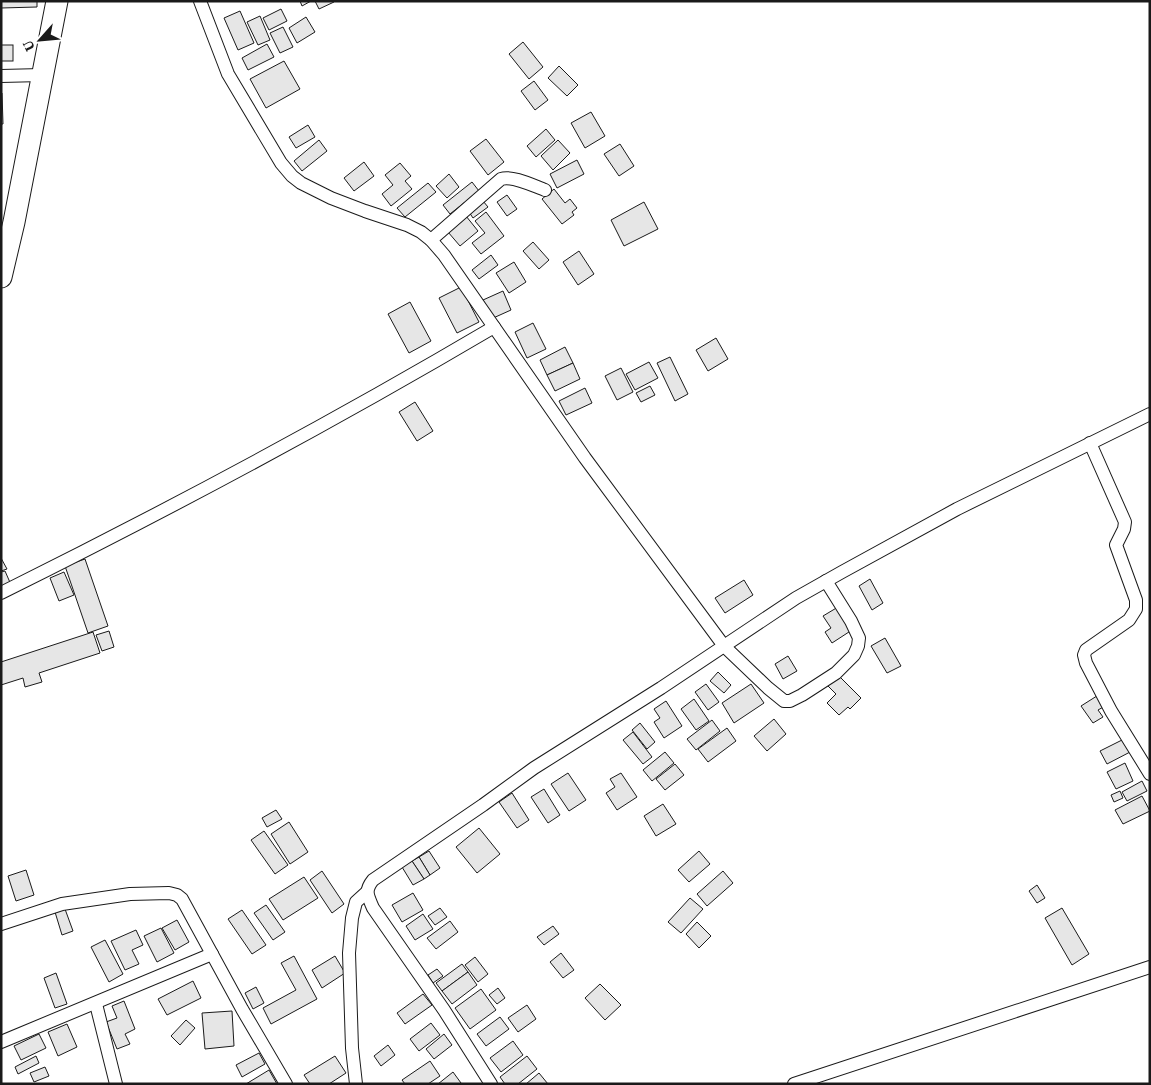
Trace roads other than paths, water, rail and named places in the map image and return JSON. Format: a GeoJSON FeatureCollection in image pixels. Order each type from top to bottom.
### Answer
{"type":"FeatureCollection","features":[{"type":"Feature","properties":{"kind":"highway"},"geometry":{"type":"LineString","coordinates":[[1,277],[14,222],[57,1]]}},
{"type":"Feature","properties":{"kind":"street"},"geometry":{"type":"LineString","coordinates":[[200,1],[228,74],[281,163],[301,183],[365,212],[407,225],[431,240],[444,255],[585,458],[724,646],[784,701],[790,701],[802,696],[836,673],[854,655],[858,646],[858,638],[851,621],[826,581]]}},
{"type":"Feature","properties":{"kind":"street"},"geometry":{"type":"LineString","coordinates":[[1,76],[42,75]]}},
{"type":"Feature","properties":{"kind":"street"},"geometry":{"type":"LineString","coordinates":[[431,240],[501,179],[506,178],[520,181],[545,190]]}},
{"type":"Feature","properties":{"kind":"street"},"geometry":{"type":"LineString","coordinates":[[1,593],[110,539],[394,386],[494,327]]}},
{"type":"Feature","properties":{"kind":"street"},"geometry":{"type":"LineString","coordinates":[[356,1084],[352,1048],[349,953],[352,918],[356,902],[367,892],[369,884],[373,880],[534,768],[661,688],[796,598],[957,510],[1150,414]]}},
{"type":"Feature","properties":{"kind":"street"},"geometry":{"type":"LineString","coordinates":[[1090,443],[1124,522],[1124,529],[1116,545],[1136,600],[1136,609],[1128,620],[1086,650],[1084,655],[1086,664],[1111,711],[1150,774]]}},
{"type":"Feature","properties":{"kind":"street"},"geometry":{"type":"LineString","coordinates":[[367,892],[373,908],[444,1010],[492,1084]]}},
{"type":"Feature","properties":{"kind":"street"},"geometry":{"type":"LineString","coordinates":[[1,924],[62,904],[130,894],[168,893],[177,895],[182,899],[242,1009],[286,1084]]}},
{"type":"Feature","properties":{"kind":"street"},"geometry":{"type":"LineString","coordinates":[[1,1042],[212,954]]}},
{"type":"Feature","properties":{"kind":"street"},"geometry":{"type":"LineString","coordinates":[[794,1084],[1150,967]]}},
{"type":"Feature","properties":{"kind":"street"},"geometry":{"type":"LineString","coordinates":[[96,1004],[116,1084]]}}]}
